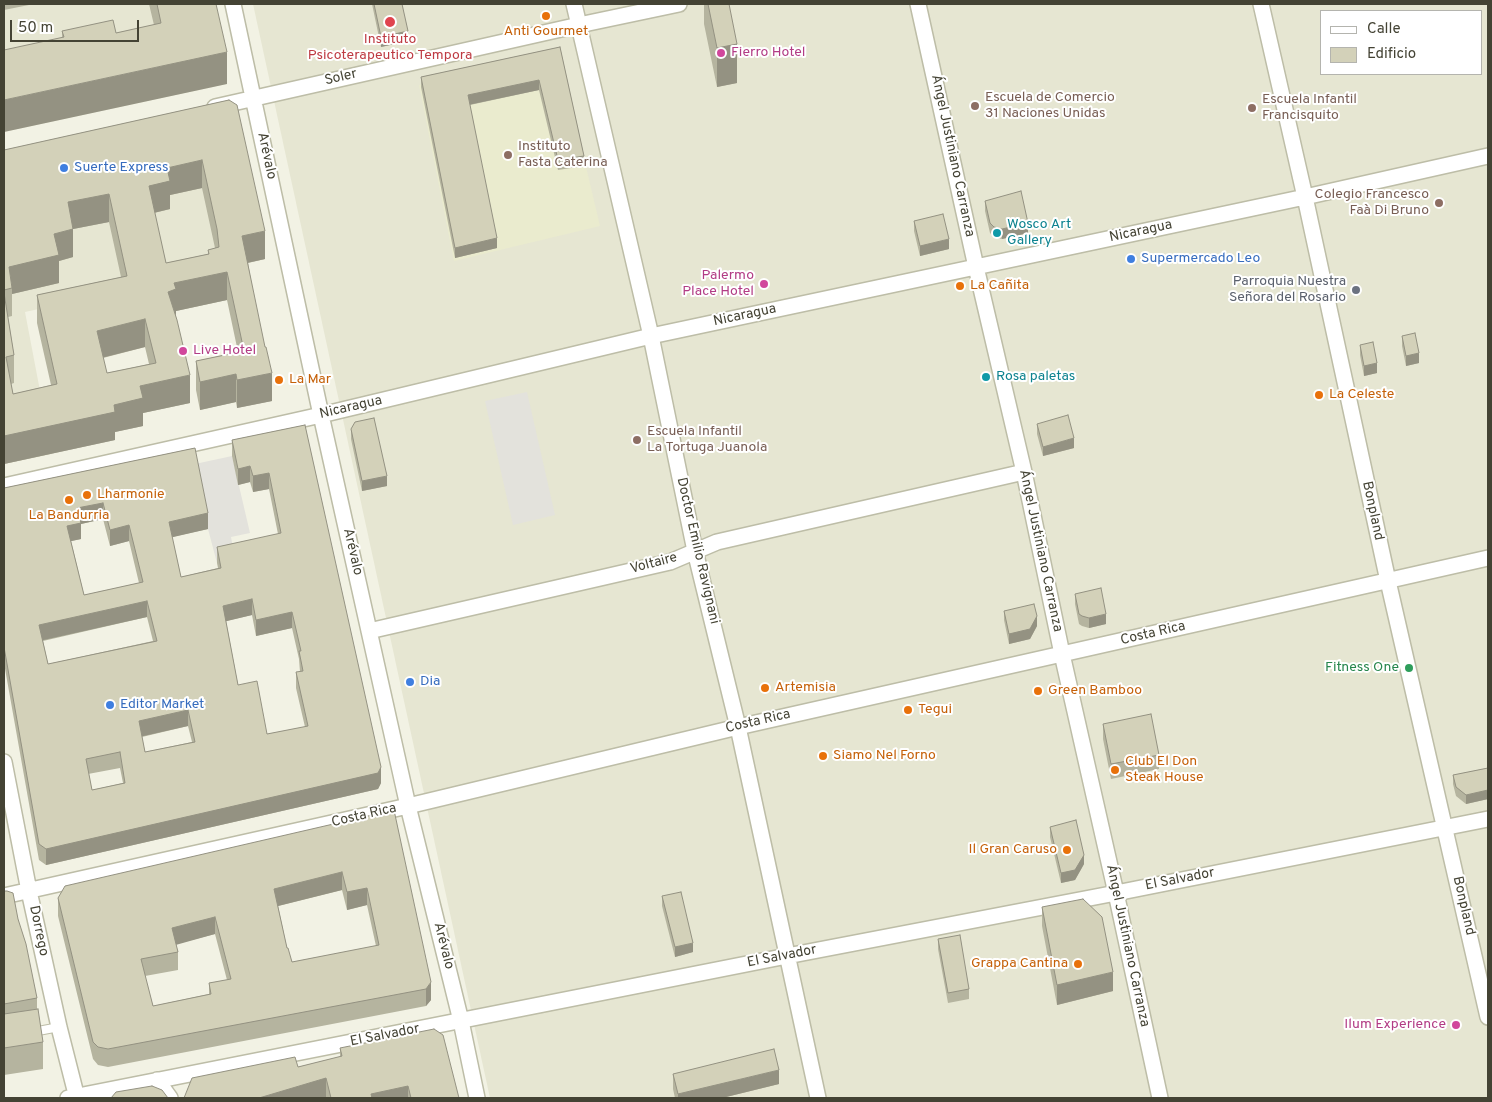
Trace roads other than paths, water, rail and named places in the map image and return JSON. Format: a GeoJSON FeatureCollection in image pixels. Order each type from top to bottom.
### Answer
{"type":"FeatureCollection","features":[{"type":"Feature","properties":{"kind":"street","name":"Arévalo"},"geometry":{"type":"LineString","coordinates":[[233,4],[321,415],[408,806],[461,1021],[477,1098]]}},
{"type":"Feature","properties":{"kind":"street","name":"Doctor Emilio Ravignani"},"geometry":{"type":"LineString","coordinates":[[574,4],[651,336],[695,551],[738,726],[818,1098]]}},
{"type":"Feature","properties":{"kind":"street","name":"Soler"},"geometry":{"type":"LineString","coordinates":[[205,109],[679,4]]}},
{"type":"Feature","properties":{"kind":"street","name":"Ángel Justiniano Carranza"},"geometry":{"type":"LineString","coordinates":[[918,4],[976,267],[1024,472],[1062,654],[1160,1098]]}},
{"type":"Feature","properties":{"kind":"street","name":"Bonpland"},"geometry":{"type":"LineString","coordinates":[[1261,4],[1388,581],[1488,1017]]}},
{"type":"Feature","properties":{"kind":"street","name":"Nicaragua"},"geometry":{"type":"LineString","coordinates":[[4,486],[321,415],[651,336],[1305,197],[1488,156]]}},
{"type":"Feature","properties":{"kind":"street","name":"Voltaire"},"geometry":{"type":"LineString","coordinates":[[369,630],[670,562],[718,542],[1024,472]]}},
{"type":"Feature","properties":{"kind":"street","name":"Costa Rica"},"geometry":{"type":"LineString","coordinates":[[4,896],[408,806],[738,726],[1488,558]]}},
{"type":"Feature","properties":{"kind":"street","name":"Dorrego"},"geometry":{"type":"LineString","coordinates":[[4,762],[29,891],[74,1098]]}},
{"type":"Feature","properties":{"kind":"street","name":"El Salvador"},"geometry":{"type":"LineString","coordinates":[[74,1098],[157,1080],[1488,819]]}},
{"type":"Feature","properties":{"kind":"street"},"geometry":{"type":"LineString","coordinates":[[157,1080],[170,1098]]}},
{"type":"Feature","properties":{"kind":"lane"},"geometry":{"type":"LineString","coordinates":[[28,1033],[59,1027]]}},
{"type":"Feature","properties":{"kind":"place","name":"Anti Gourmet"},"geometry":{"type":"Point","coordinates":[546,16]}},
{"type":"Feature","properties":{"kind":"place","name":"Instituto Psicoterapeutico Tempora"},"geometry":{"type":"Point","coordinates":[390,22]}},
{"type":"Feature","properties":{"kind":"place","name":"Fierro Hotel"},"geometry":{"type":"Point","coordinates":[721,53]}},
{"type":"Feature","properties":{"kind":"place","name":"Escuela de Comercio 31 Naciones Unidas"},"geometry":{"type":"Point","coordinates":[975,106]}},
{"type":"Feature","properties":{"kind":"place","name":"Escuela Infantil Francisquito"},"geometry":{"type":"Point","coordinates":[1252,108]}},
{"type":"Feature","properties":{"kind":"place","name":"Instituto Fasta Caterina"},"geometry":{"type":"Point","coordinates":[508,155]}},
{"type":"Feature","properties":{"kind":"place","name":"Suerte Express"},"geometry":{"type":"Point","coordinates":[64,168]}},
{"type":"Feature","properties":{"kind":"place","name":"Colegio Francesco Faà Di Bruno"},"geometry":{"type":"Point","coordinates":[1439,203]}},
{"type":"Feature","properties":{"kind":"place","name":"Wosco Art Gallery"},"geometry":{"type":"Point","coordinates":[997,233]}},
{"type":"Feature","properties":{"kind":"place","name":"Supermercado Leo"},"geometry":{"type":"Point","coordinates":[1131,259]}},
{"type":"Feature","properties":{"kind":"place","name":"Palermo Place Hotel"},"geometry":{"type":"Point","coordinates":[764,284]}},
{"type":"Feature","properties":{"kind":"place","name":"La Cañita"},"geometry":{"type":"Point","coordinates":[960,286]}},
{"type":"Feature","properties":{"kind":"place","name":"Parroquia Nuestra Señora del Rosario"},"geometry":{"type":"Point","coordinates":[1356,290]}},
{"type":"Feature","properties":{"kind":"place","name":"Live Hotel"},"geometry":{"type":"Point","coordinates":[183,351]}},
{"type":"Feature","properties":{"kind":"place","name":"Rosa paletas"},"geometry":{"type":"Point","coordinates":[986,377]}},
{"type":"Feature","properties":{"kind":"place","name":"La Mar"},"geometry":{"type":"Point","coordinates":[279,380]}},
{"type":"Feature","properties":{"kind":"place","name":"La Celeste"},"geometry":{"type":"Point","coordinates":[1319,395]}},
{"type":"Feature","properties":{"kind":"place","name":"Escuela Infantil La Tortuga Juanola"},"geometry":{"type":"Point","coordinates":[637,440]}},
{"type":"Feature","properties":{"kind":"place","name":"Lharmonie"},"geometry":{"type":"Point","coordinates":[87,495]}},
{"type":"Feature","properties":{"kind":"place","name":"La Bandurria"},"geometry":{"type":"Point","coordinates":[69,500]}},
{"type":"Feature","properties":{"kind":"place","name":"Fitness One"},"geometry":{"type":"Point","coordinates":[1409,668]}},
{"type":"Feature","properties":{"kind":"place","name":"Dia"},"geometry":{"type":"Point","coordinates":[410,682]}},
{"type":"Feature","properties":{"kind":"place","name":"Artemisia"},"geometry":{"type":"Point","coordinates":[765,688]}},
{"type":"Feature","properties":{"kind":"place","name":"Green Bamboo"},"geometry":{"type":"Point","coordinates":[1038,691]}},
{"type":"Feature","properties":{"kind":"place","name":"Editor Market"},"geometry":{"type":"Point","coordinates":[110,705]}},
{"type":"Feature","properties":{"kind":"place","name":"Tegui"},"geometry":{"type":"Point","coordinates":[908,710]}},
{"type":"Feature","properties":{"kind":"place","name":"Siamo Nel Forno"},"geometry":{"type":"Point","coordinates":[823,756]}},
{"type":"Feature","properties":{"kind":"place","name":"Club El Don Steak House"},"geometry":{"type":"Point","coordinates":[1115,770]}},
{"type":"Feature","properties":{"kind":"place","name":"Il Gran Caruso"},"geometry":{"type":"Point","coordinates":[1067,850]}},
{"type":"Feature","properties":{"kind":"place","name":"Grappa Cantina"},"geometry":{"type":"Point","coordinates":[1078,964]}},
{"type":"Feature","properties":{"kind":"place","name":"Ilum Experience"},"geometry":{"type":"Point","coordinates":[1456,1025]}}]}
